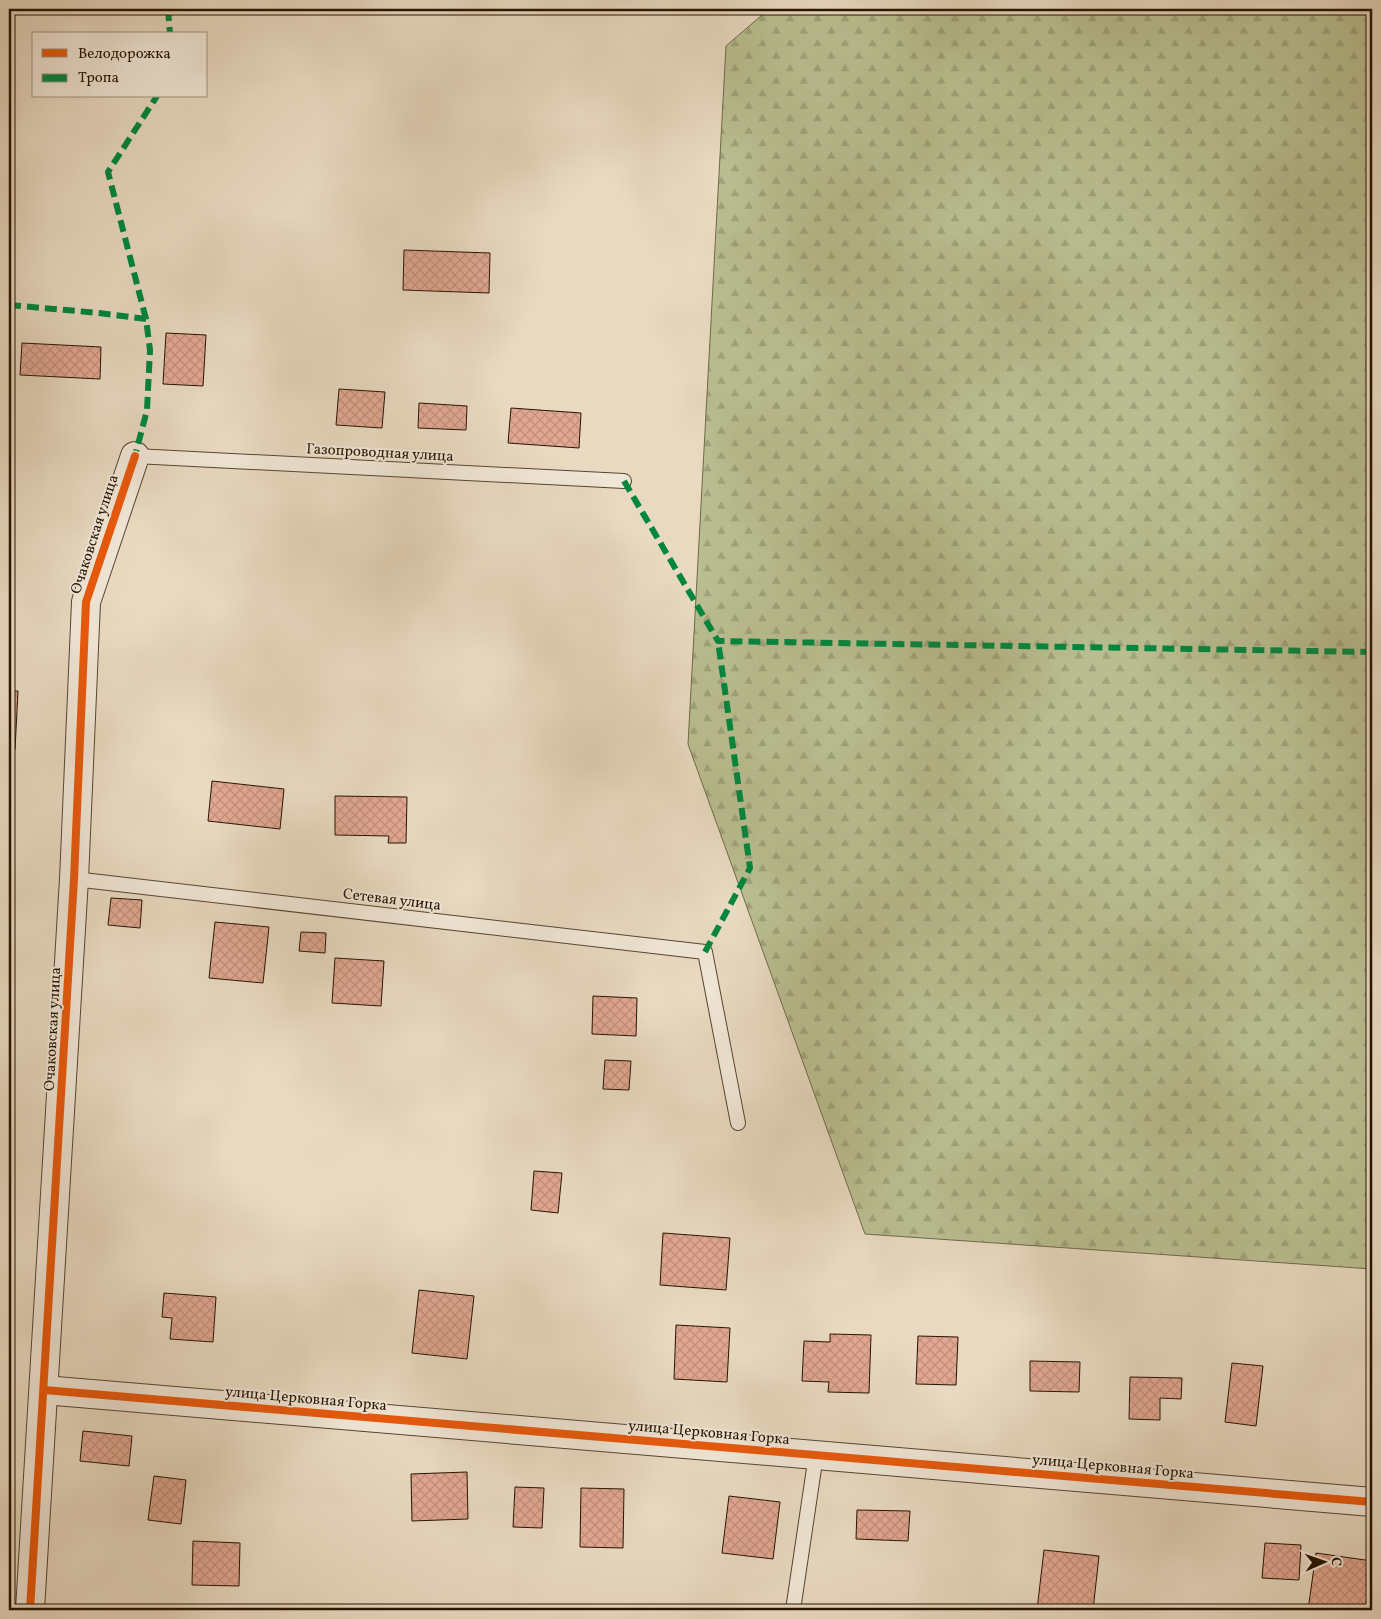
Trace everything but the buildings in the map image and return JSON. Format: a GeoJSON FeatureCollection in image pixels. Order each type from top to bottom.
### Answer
{"type":"FeatureCollection","features":[{"type":"Feature","properties":{"kind":"street","name":"Очаковская улица"},"geometry":{"type":"LineString","coordinates":[[30,1610],[74,879],[86,602],[135,456]]}},
{"type":"Feature","properties":{"kind":"street","name":"улица Церковная Горка"},"geometry":{"type":"LineString","coordinates":[[44,1390],[1372,1502]]}},
{"type":"Feature","properties":{"kind":"lane","name":"Газопроводная улица"},"geometry":{"type":"LineString","coordinates":[[135,456],[624,481]]}},
{"type":"Feature","properties":{"kind":"lane","name":"Сетевая улица"},"geometry":{"type":"LineString","coordinates":[[74,879],[705,952],[738,1123]]}},
{"type":"Feature","properties":{"kind":"lane"},"geometry":{"type":"LineString","coordinates":[[793,1610],[816,1455]]}},
{"type":"Feature","properties":{"kind":"green space"},"geometry":{"type":"Polygon","coordinates":[[[769,9],[1372,9],[1372,1269],[865,1234],[688,744],[726,46],[769,9]]]}},
{"type":"Feature","properties":{"kind":"marked path"},"geometry":{"type":"LineString","coordinates":[[168,9],[170,32]]}},
{"type":"Feature","properties":{"kind":"marked path"},"geometry":{"type":"LineString","coordinates":[[146,319],[108,172],[156,98]]}},
{"type":"Feature","properties":{"kind":"marked path"},"geometry":{"type":"LineString","coordinates":[[9,305],[146,319],[150,350],[147,410],[135,456]]}},
{"type":"Feature","properties":{"kind":"marked path"},"geometry":{"type":"LineString","coordinates":[[624,481],[718,641],[1372,652]]}},
{"type":"Feature","properties":{"kind":"marked path"},"geometry":{"type":"LineString","coordinates":[[705,952],[750,868],[718,641]]}},
{"type":"Feature","properties":{"kind":"cycle path"},"geometry":{"type":"LineString","coordinates":[[30,1610],[74,879],[86,602],[135,456]]}},
{"type":"Feature","properties":{"kind":"cycle path"},"geometry":{"type":"LineString","coordinates":[[44,1390],[1372,1502]]}}]}
